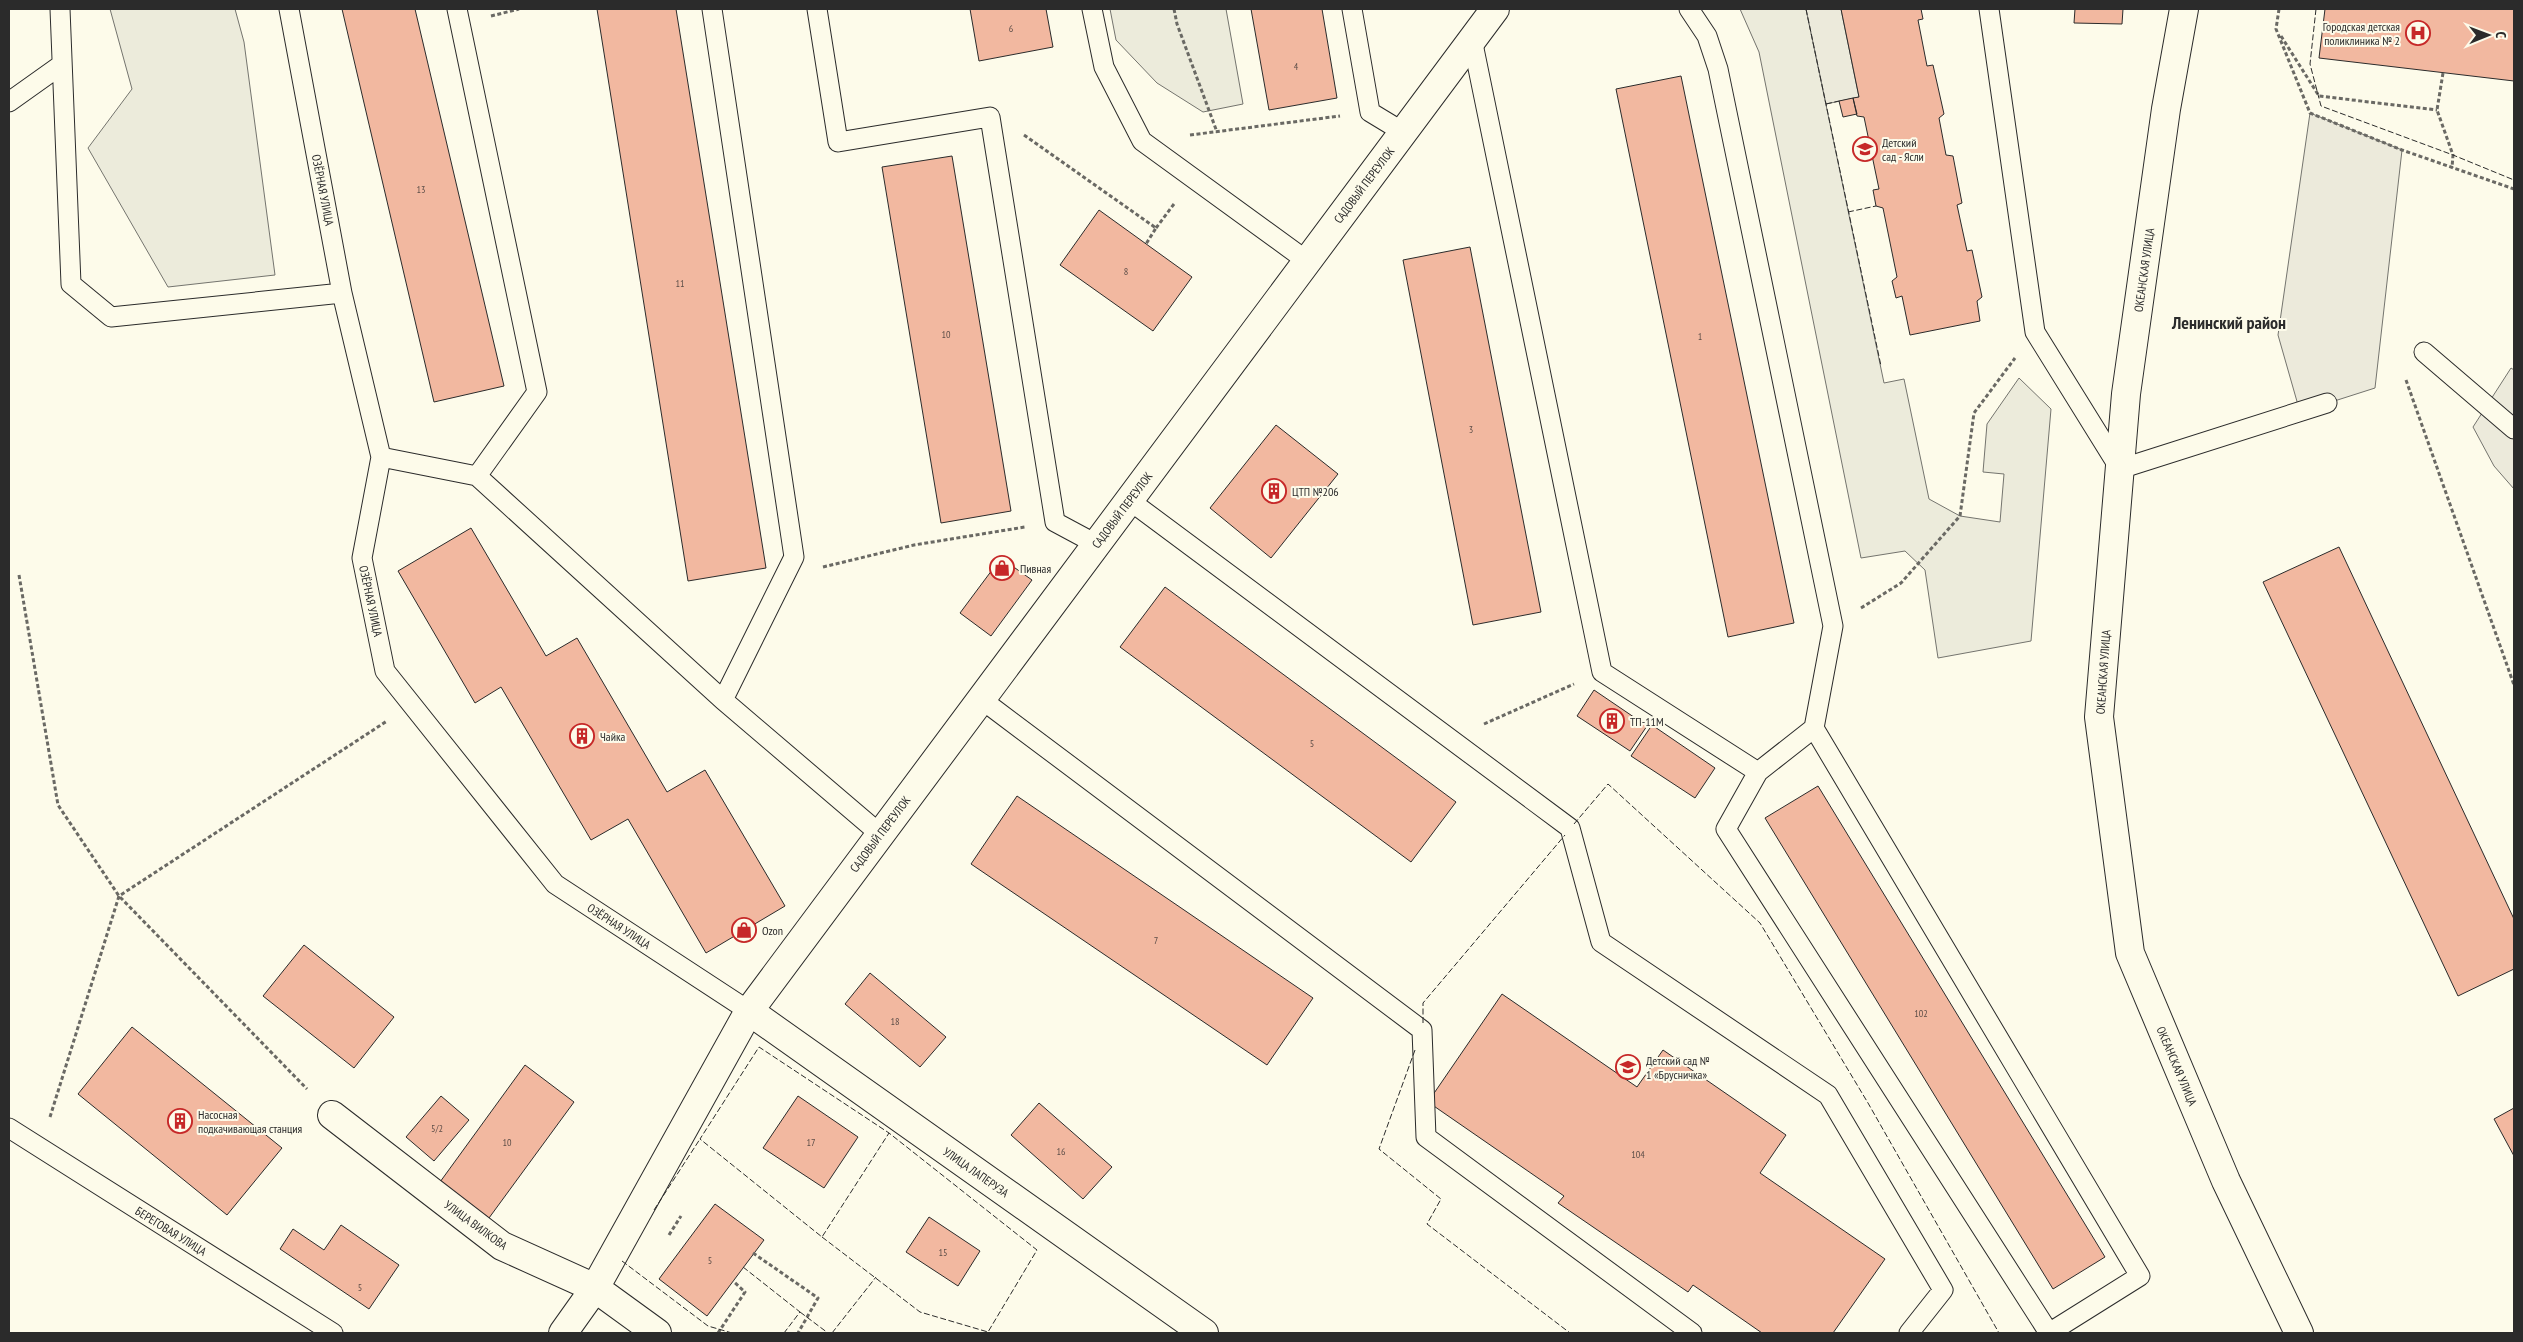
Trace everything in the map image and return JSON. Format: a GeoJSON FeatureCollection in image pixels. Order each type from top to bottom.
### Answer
{"type":"FeatureCollection","features":[{"type":"Feature","properties":{"kind":"street","name":"САДОВЫЙ ПЕРЕУЛОК"},"geometry":{"type":"LineString","coordinates":[[563,1333],[595,1288],[748,1011],[1495,9]]}},
{"type":"Feature","properties":{"kind":"street","name":"ОКЕАНСКАЯ УЛИЦА"},"geometry":{"type":"LineString","coordinates":[[2184,9],[2166,109],[2126,394],[2099,717],[2130,953],[2226,1181],[2299,1333]]}},
{"type":"Feature","properties":{"kind":"street","name":"УЛИЦА ЛАПЕРУЗА"},"geometry":{"type":"LineString","coordinates":[[748,1011],[1204,1333]]}},
{"type":"Feature","properties":{"kind":"street","name":"УЛИЦА ВИЛКОВА"},"geometry":{"type":"LineString","coordinates":[[332,1115],[502,1246],[595,1288],[657,1333]]}},
{"type":"Feature","properties":{"kind":"lane"},"geometry":{"type":"LineString","coordinates":[[60,9],[71,284],[111,318],[342,292]]}},
{"type":"Feature","properties":{"kind":"lane","name":"ОЗЁРНАЯ УЛИЦА"},"geometry":{"type":"LineString","coordinates":[[288,9],[342,292],[381,457],[362,558],[385,671],[555,884],[748,1011]]}},
{"type":"Feature","properties":{"kind":"lane"},"geometry":{"type":"LineString","coordinates":[[457,9],[537,392],[477,476]]}},
{"type":"Feature","properties":{"kind":"lane"},"geometry":{"type":"LineString","coordinates":[[712,9],[794,557],[723,700]]}},
{"type":"Feature","properties":{"kind":"lane"},"geometry":{"type":"LineString","coordinates":[[817,9],[838,142],[990,118],[1055,522],[1096,544]]}},
{"type":"Feature","properties":{"kind":"lane"},"geometry":{"type":"LineString","coordinates":[[1092,9],[1104,68],[1142,141],[1307,261]]}},
{"type":"Feature","properties":{"kind":"lane"},"geometry":{"type":"LineString","coordinates":[[1352,9],[1370,112],[1403,132]]}},
{"type":"Feature","properties":{"kind":"lane"},"geometry":{"type":"LineString","coordinates":[[1689,9],[1707,36],[1718,69],[1833,626],[1814,728],[1758,772],[1726,829],[2049,1333],[2140,1276],[1814,728]]}},
{"type":"Feature","properties":{"kind":"lane"},"geometry":{"type":"LineString","coordinates":[[1989,9],[2035,332],[2120,469],[2327,403]]}},
{"type":"Feature","properties":{"kind":"lane"},"geometry":{"type":"LineString","coordinates":[[1472,39],[1602,672],[1758,772]]}},
{"type":"Feature","properties":{"kind":"lane"},"geometry":{"type":"LineString","coordinates":[[9,102],[61,65]]}},
{"type":"Feature","properties":{"kind":"lane"},"geometry":{"type":"LineString","coordinates":[[2424,352],[2514,429]]}},
{"type":"Feature","properties":{"kind":"lane"},"geometry":{"type":"LineString","coordinates":[[381,457],[477,476],[723,700],[880,834]]}},
{"type":"Feature","properties":{"kind":"lane"},"geometry":{"type":"LineString","coordinates":[[1129,500],[1570,828],[1602,942],[1828,1095],[1943,1290],[1909,1333]]}},
{"type":"Feature","properties":{"kind":"lane"},"geometry":{"type":"LineString","coordinates":[[980,699],[1422,1030],[1426,1137],[1692,1333]]}},
{"type":"Feature","properties":{"kind":"lane","name":"БЕРЕГОВАЯ УЛИЦА"},"geometry":{"type":"LineString","coordinates":[[9,1128],[333,1333]]}},
{"type":"Feature","properties":{"kind":"path"},"geometry":{"type":"LineString","coordinates":[[1174,9],[1177,24],[1217,132]]}},
{"type":"Feature","properties":{"kind":"path"},"geometry":{"type":"LineString","coordinates":[[2279,9],[2276,29],[2310,113],[2452,168],[2514,189]]}},
{"type":"Feature","properties":{"kind":"path"},"geometry":{"type":"LineString","coordinates":[[2276,29],[2319,96],[2437,110]]}},
{"type":"Feature","properties":{"kind":"path"},"geometry":{"type":"LineString","coordinates":[[2443,73],[2437,110],[2453,155],[2452,168]]}},
{"type":"Feature","properties":{"kind":"path"},"geometry":{"type":"LineString","coordinates":[[1142,141],[1370,112]]}},
{"type":"Feature","properties":{"kind":"path"},"geometry":{"type":"LineString","coordinates":[[990,118],[1032,139],[1156,228],[1146,244]]}},
{"type":"Feature","properties":{"kind":"path"},"geometry":{"type":"LineString","coordinates":[[1833,626],[1900,583],[1960,516],[1974,413],[2035,332]]}},
{"type":"Feature","properties":{"kind":"path"},"geometry":{"type":"LineString","coordinates":[[2405,378],[2514,685]]}},
{"type":"Feature","properties":{"kind":"path"},"geometry":{"type":"LineString","coordinates":[[794,557],[824,567],[914,544],[1055,522]]}},
{"type":"Feature","properties":{"kind":"path"},"geometry":{"type":"LineString","coordinates":[[19,575],[58,805],[119,896],[332,1115]]}},
{"type":"Feature","properties":{"kind":"path"},"geometry":{"type":"LineString","coordinates":[[1448,739],[1602,672]]}},
{"type":"Feature","properties":{"kind":"path"},"geometry":{"type":"LineString","coordinates":[[41,1148],[119,896],[412,704]]}},
{"type":"Feature","properties":{"kind":"path"},"geometry":{"type":"LineString","coordinates":[[754,1253],[818,1298],[798,1333]]}},
{"type":"Feature","properties":{"kind":"path"},"geometry":{"type":"LineString","coordinates":[[718,1333],[745,1292],[733,1281]]}},
{"type":"Feature","properties":{"kind":"shaded area"},"geometry":{"type":"Polygon","coordinates":[[[110,9],[235,9],[244,42],[275,275],[168,287],[88,148],[132,89],[110,9]]]}},
{"type":"Feature","properties":{"kind":"shaded area"},"geometry":{"type":"Polygon","coordinates":[[[1110,9],[1226,9],[1243,104],[1203,112],[1157,83],[1116,40],[1110,9]]]}},
{"type":"Feature","properties":{"kind":"shaded area"},"geometry":{"type":"Polygon","coordinates":[[[1740,9],[1806,9],[1884,383],[1904,379],[1929,499],[1960,516],[2000,522],[2004,474],[1983,472],[1987,424],[2019,378],[2051,409],[2031,641],[1938,658],[1925,570],[1905,551],[1861,558],[1759,52],[1740,9]]]}},
{"type":"Feature","properties":{"kind":"shaded area"},"geometry":{"type":"Polygon","coordinates":[[[1806,9],[1841,9],[1859,97],[1826,104],[1806,9]]]}},
{"type":"Feature","properties":{"kind":"shaded area"},"geometry":{"type":"Polygon","coordinates":[[[2310,113],[2402,150],[2375,388],[2300,412],[2278,335],[2310,113]]]}},
{"type":"Feature","properties":{"kind":"shaded area"},"geometry":{"type":"Polygon","coordinates":[[[2511,368],[2514,370],[2514,489],[2494,466],[2473,427],[2511,368]]]}},
{"type":"Feature","properties":{"kind":"building"},"geometry":{"type":"Polygon","coordinates":[[[342,9],[415,9],[504,386],[434,402],[342,9]]]}},
{"type":"Feature","properties":{"kind":"building"},"geometry":{"type":"Polygon","coordinates":[[[597,9],[676,9],[766,568],[688,581],[597,9]]]}},
{"type":"Feature","properties":{"kind":"building"},"geometry":{"type":"Polygon","coordinates":[[[970,9],[1046,9],[1053,47],[979,61],[970,9]]]}},
{"type":"Feature","properties":{"kind":"building"},"geometry":{"type":"Polygon","coordinates":[[[1251,9],[1322,9],[1337,98],[1269,110],[1251,9]]]}},
{"type":"Feature","properties":{"kind":"building"},"geometry":{"type":"Polygon","coordinates":[[[1841,9],[1921,9],[1923,19],[1918,20],[1927,66],[1933,65],[1944,114],[1939,118],[1946,155],[1953,156],[1962,203],[1957,205],[1967,251],[1972,250],[1982,297],[1977,301],[1980,321],[1910,335],[1902,296],[1896,298],[1892,281],[1897,277],[1883,208],[1876,206],[1873,190],[1879,189],[1864,117],[1857,116],[1853,98],[1859,97],[1841,9]]]}},
{"type":"Feature","properties":{"kind":"building"},"geometry":{"type":"Polygon","coordinates":[[[2075,9],[2123,9],[2122,24],[2074,23],[2075,9]]]}},
{"type":"Feature","properties":{"kind":"building","name":"Городская детская поликлиника № 2"},"geometry":{"type":"Polygon","coordinates":[[[2325,9],[2514,9],[2514,81],[2319,58],[2325,9]]]}},
{"type":"Feature","properties":{"kind":"building"},"geometry":{"type":"Polygon","coordinates":[[[1681,76],[1794,623],[1728,637],[1616,89],[1681,76]]]}},
{"type":"Feature","properties":{"kind":"building"},"geometry":{"type":"Polygon","coordinates":[[[1853,98],[1857,114],[1843,117],[1839,101],[1853,98]]]}},
{"type":"Feature","properties":{"kind":"building"},"geometry":{"type":"Polygon","coordinates":[[[952,156],[1011,511],[941,523],[882,167],[952,156]]]}},
{"type":"Feature","properties":{"kind":"building"},"geometry":{"type":"Polygon","coordinates":[[[1099,210],[1192,277],[1153,331],[1060,265],[1099,210]]]}},
{"type":"Feature","properties":{"kind":"building"},"geometry":{"type":"Polygon","coordinates":[[[1470,247],[1541,612],[1473,625],[1403,260],[1470,247]]]}},
{"type":"Feature","properties":{"kind":"building","name":"ЦТП №206"},"geometry":{"type":"Polygon","coordinates":[[[1276,425],[1338,474],[1271,558],[1210,508],[1276,425]]]}},
{"type":"Feature","properties":{"kind":"building","name":"Чайка"},"geometry":{"type":"Polygon","coordinates":[[[471,528],[546,656],[577,638],[667,792],[705,770],[785,906],[706,953],[628,819],[591,840],[501,687],[475,703],[398,571],[471,528]]]}},
{"type":"Feature","properties":{"kind":"building"},"geometry":{"type":"Polygon","coordinates":[[[2339,547],[2514,919],[2514,969],[2458,996],[2263,582],[2339,547]]]}},
{"type":"Feature","properties":{"kind":"building"},"geometry":{"type":"Polygon","coordinates":[[[1001,558],[1032,580],[991,636],[960,613],[1001,558]]]}},
{"type":"Feature","properties":{"kind":"building"},"geometry":{"type":"Polygon","coordinates":[[[1165,587],[1456,802],[1411,862],[1120,647],[1165,587]]]}},
{"type":"Feature","properties":{"kind":"building","name":"ТП-11М"},"geometry":{"type":"Polygon","coordinates":[[[1594,690],[1647,726],[1630,751],[1577,716],[1594,690]]]}},
{"type":"Feature","properties":{"kind":"building"},"geometry":{"type":"Polygon","coordinates":[[[1652,725],[1715,768],[1695,798],[1631,756],[1652,725]]]}},
{"type":"Feature","properties":{"kind":"building"},"geometry":{"type":"Polygon","coordinates":[[[1818,786],[2105,1257],[2053,1289],[1765,818],[1818,786]]]}},
{"type":"Feature","properties":{"kind":"building"},"geometry":{"type":"Polygon","coordinates":[[[1017,796],[1313,998],[1267,1065],[971,864],[1017,796]]]}},
{"type":"Feature","properties":{"kind":"building"},"geometry":{"type":"Polygon","coordinates":[[[304,945],[394,1017],[354,1068],[263,996],[304,945]]]}},
{"type":"Feature","properties":{"kind":"building"},"geometry":{"type":"Polygon","coordinates":[[[870,973],[946,1037],[920,1067],[845,1004],[870,973]]]}},
{"type":"Feature","properties":{"kind":"building"},"geometry":{"type":"Polygon","coordinates":[[[1502,994],[1637,1087],[1663,1050],[1786,1135],[1760,1173],[1885,1259],[1833,1333],[1762,1333],[1693,1285],[1688,1292],[1558,1203],[1564,1196],[1428,1102],[1502,994]]]}},
{"type":"Feature","properties":{"kind":"building","name":"Насосная подкачивающая станция"},"geometry":{"type":"Polygon","coordinates":[[[132,1027],[282,1148],[227,1215],[78,1094],[132,1027]]]}},
{"type":"Feature","properties":{"kind":"building"},"geometry":{"type":"Polygon","coordinates":[[[525,1065],[574,1102],[489,1218],[440,1182],[525,1065]]]}},
{"type":"Feature","properties":{"kind":"building"},"geometry":{"type":"Polygon","coordinates":[[[441,1096],[469,1120],[434,1161],[406,1137],[441,1096]]]}},
{"type":"Feature","properties":{"kind":"building"},"geometry":{"type":"Polygon","coordinates":[[[798,1096],[858,1137],[824,1188],[763,1148],[798,1096]]]}},
{"type":"Feature","properties":{"kind":"building"},"geometry":{"type":"Polygon","coordinates":[[[1039,1103],[1112,1167],[1083,1199],[1011,1135],[1039,1103]]]}},
{"type":"Feature","properties":{"kind":"building"},"geometry":{"type":"Polygon","coordinates":[[[2514,1108],[2514,1156],[2494,1119],[2514,1108]]]}},
{"type":"Feature","properties":{"kind":"building"},"geometry":{"type":"Polygon","coordinates":[[[715,1204],[764,1240],[707,1316],[659,1279],[715,1204]]]}},
{"type":"Feature","properties":{"kind":"building"},"geometry":{"type":"Polygon","coordinates":[[[929,1217],[980,1251],[958,1286],[906,1252],[929,1217]]]}},
{"type":"Feature","properties":{"kind":"building"},"geometry":{"type":"Polygon","coordinates":[[[341,1225],[399,1265],[369,1309],[280,1249],[293,1229],[324,1250],[341,1225]]]}},
{"type":"Feature","properties":{"kind":"fence"},"geometry":{"type":"LineString","coordinates":[[1806,9],[1881,366]]}},
{"type":"Feature","properties":{"kind":"fence"},"geometry":{"type":"LineString","coordinates":[[2316,9],[2310,64],[2321,106],[2453,155],[2514,180]]}},
{"type":"Feature","properties":{"kind":"fence"},"geometry":{"type":"LineString","coordinates":[[1826,104],[1839,101]]}},
{"type":"Feature","properties":{"kind":"fence"},"geometry":{"type":"LineString","coordinates":[[1848,212],[1876,206]]}},
{"type":"Feature","properties":{"kind":"fence"},"geometry":{"type":"LineString","coordinates":[[1574,824],[1608,784],[1760,923],[1868,1103],[1999,1333]]}},
{"type":"Feature","properties":{"kind":"fence"},"geometry":{"type":"LineString","coordinates":[[1423,1023],[1423,1003],[1565,835]]}},
{"type":"Feature","properties":{"kind":"fence"},"geometry":{"type":"LineString","coordinates":[[822,1237],[920,1312],[988,1332],[1037,1250],[889,1133],[759,1047],[700,1139],[822,1237],[889,1133]]}},
{"type":"Feature","properties":{"kind":"fence"},"geometry":{"type":"LineString","coordinates":[[1415,1050],[1379,1149],[1441,1199],[1427,1224],[1570,1333]]}},
{"type":"Feature","properties":{"kind":"fence"},"geometry":{"type":"LineString","coordinates":[[654,1210],[700,1139]]}},
{"type":"Feature","properties":{"kind":"fence"},"geometry":{"type":"LineString","coordinates":[[622,1261],[708,1326],[732,1333]]}},
{"type":"Feature","properties":{"kind":"fence"},"geometry":{"type":"LineString","coordinates":[[743,1267],[800,1312],[784,1333]]}},
{"type":"Feature","properties":{"kind":"fence"},"geometry":{"type":"LineString","coordinates":[[832,1333],[876,1277]]}},
{"type":"Feature","properties":{"kind":"fence"},"geometry":{"type":"LineString","coordinates":[[800,1312],[828,1333]]}},
{"type":"Feature","properties":{"kind":"place","name":"Городская детская поликлиника № 2"},"geometry":{"type":"Point","coordinates":[2418,33]}},
{"type":"Feature","properties":{"kind":"place","name":"Детский сад - Ясли"},"geometry":{"type":"Point","coordinates":[1865,149]}},
{"type":"Feature","properties":{"kind":"place","name":"ЦТП №206"},"geometry":{"type":"Point","coordinates":[1274,491]}},
{"type":"Feature","properties":{"kind":"place","name":"Пивная"},"geometry":{"type":"Point","coordinates":[1002,568]}},
{"type":"Feature","properties":{"kind":"place","name":"ТП-11М"},"geometry":{"type":"Point","coordinates":[1612,721]}},
{"type":"Feature","properties":{"kind":"place","name":"Чайка"},"geometry":{"type":"Point","coordinates":[582,736]}},
{"type":"Feature","properties":{"kind":"place","name":"Ozon"},"geometry":{"type":"Point","coordinates":[744,930]}},
{"type":"Feature","properties":{"kind":"place","name":"Детский сад № 1 «Брусничка»"},"geometry":{"type":"Point","coordinates":[1628,1067]}},
{"type":"Feature","properties":{"kind":"place","name":"Насосная подкачивающая станция"},"geometry":{"type":"Point","coordinates":[180,1121]}},
{"type":"Feature","properties":{"kind":"district","name":"Ленинский район"},"geometry":{"type":"Point","coordinates":[2229,322]}}]}
